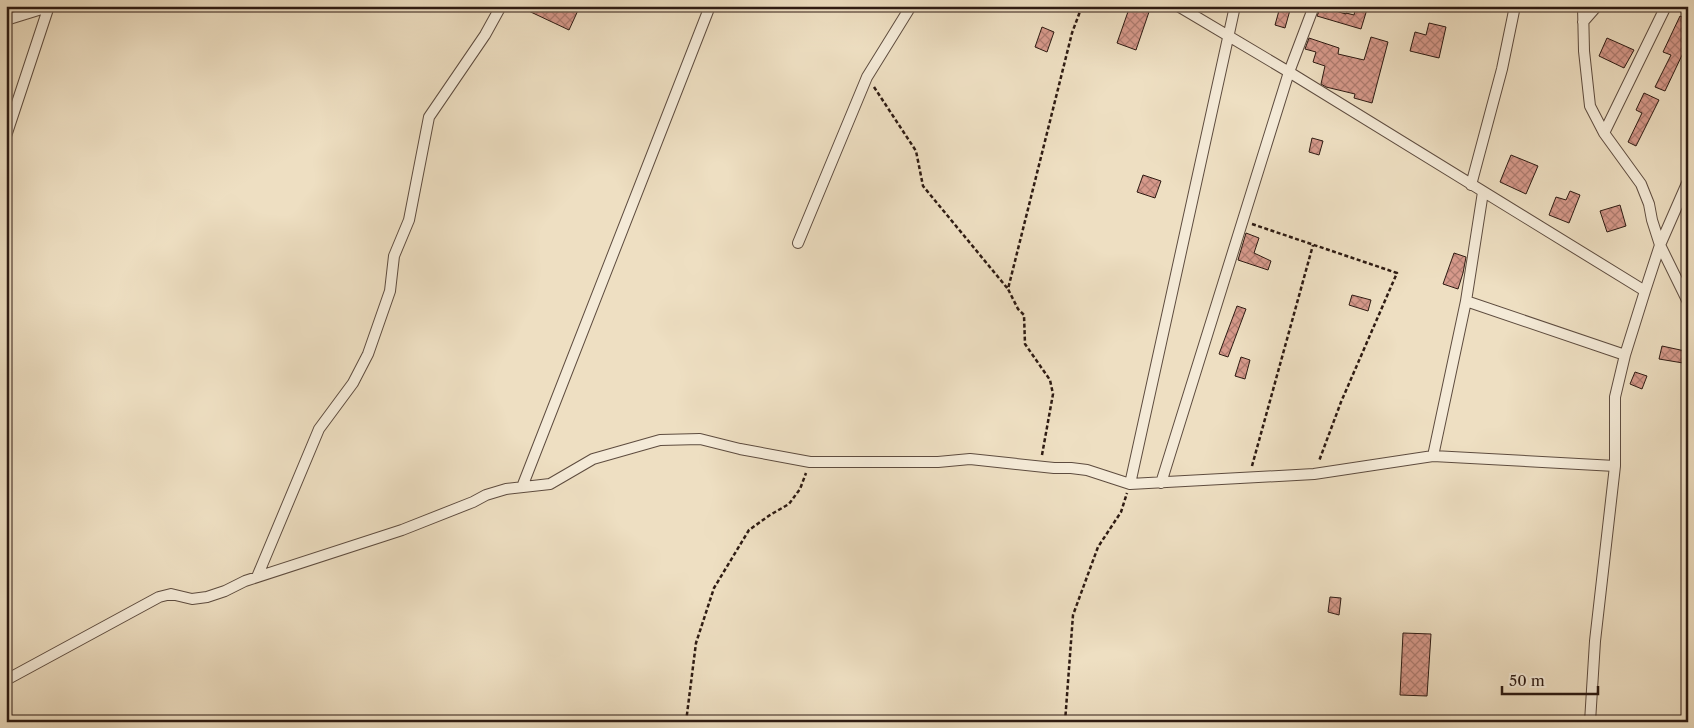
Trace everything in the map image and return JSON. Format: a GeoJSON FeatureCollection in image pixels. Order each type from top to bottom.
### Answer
{"type":"FeatureCollection","features":[{"type":"Feature","properties":{"kind":"street"},"geometry":{"type":"LineString","coordinates":[[257,577],[319,429],[353,384],[368,354],[390,291],[394,256],[409,220],[428,117],[485,35],[501,6]]}},
{"type":"Feature","properties":{"kind":"street"},"geometry":{"type":"LineString","coordinates":[[522,487],[710,6]]}},
{"type":"Feature","properties":{"kind":"street"},"geometry":{"type":"LineString","coordinates":[[798,243],[867,76],[911,6]]}},
{"type":"Feature","properties":{"kind":"street"},"geometry":{"type":"LineString","coordinates":[[1178,6],[1195,11],[1228,36],[1645,291]]}},
{"type":"Feature","properties":{"kind":"street"},"geometry":{"type":"LineString","coordinates":[[1130,484],[1235,6]]}},
{"type":"Feature","properties":{"kind":"street"},"geometry":{"type":"LineString","coordinates":[[1161,482],[1289,72],[1314,6]]}},
{"type":"Feature","properties":{"kind":"street"},"geometry":{"type":"LineString","coordinates":[[1471,185],[1502,69],[1515,6]]}},
{"type":"Feature","properties":{"kind":"street"},"geometry":{"type":"LineString","coordinates":[[1582,6],[1584,51],[1590,106],[1604,133],[1640,184],[1649,204],[1660,245],[1688,302]]}},
{"type":"Feature","properties":{"kind":"street"},"geometry":{"type":"LineString","coordinates":[[1583,22],[1597,6]]}},
{"type":"Feature","properties":{"kind":"street"},"geometry":{"type":"LineString","coordinates":[[1604,133],[1666,6]]}},
{"type":"Feature","properties":{"kind":"street"},"geometry":{"type":"LineString","coordinates":[[6,20],[49,7]]}},
{"type":"Feature","properties":{"kind":"street"},"geometry":{"type":"LineString","coordinates":[[6,136],[49,7]]}},
{"type":"Feature","properties":{"kind":"street"},"geometry":{"type":"LineString","coordinates":[[1590,722],[1595,641],[1615,466],[1615,397],[1625,355],[1660,245],[1688,180]]}},
{"type":"Feature","properties":{"kind":"street"},"geometry":{"type":"LineString","coordinates":[[1433,456],[1466,301],[1483,192]]}},
{"type":"Feature","properties":{"kind":"street"},"geometry":{"type":"LineString","coordinates":[[1466,301],[1625,355]]}},
{"type":"Feature","properties":{"kind":"street"},"geometry":{"type":"LineString","coordinates":[[6,680],[159,597],[171,594],[192,600],[207,597],[257,577],[402,530],[473,502],[486,494],[550,484],[594,459],[660,440],[700,439],[740,450],[810,462],[938,462],[970,459],[1087,470],[1130,484],[1314,474],[1433,456],[1615,466]]}},
{"type":"Feature","properties":{"kind":"path"},"geometry":{"type":"LineString","coordinates":[[1008,289],[1072,32],[1082,6]]}},
{"type":"Feature","properties":{"kind":"path"},"geometry":{"type":"LineString","coordinates":[[867,76],[916,152],[923,186],[1008,289],[1018,309],[1024,315],[1025,344],[1050,380],[1053,394],[1040,466]]}},
{"type":"Feature","properties":{"kind":"path"},"geometry":{"type":"LineString","coordinates":[[1242,221],[1313,246],[1397,272],[1341,402],[1314,474]]}},
{"type":"Feature","properties":{"kind":"path"},"geometry":{"type":"LineString","coordinates":[[1249,477],[1313,246]]}},
{"type":"Feature","properties":{"kind":"path"},"geometry":{"type":"LineString","coordinates":[[686,722],[696,643],[714,588],[749,530],[789,504],[800,489],[810,462]]}},
{"type":"Feature","properties":{"kind":"path"},"geometry":{"type":"LineString","coordinates":[[1065,722],[1074,616],[1098,547],[1121,512],[1130,484]]}},
{"type":"Feature","properties":{"kind":"building"},"geometry":{"type":"Polygon","coordinates":[[[518,6],[580,6],[569,30],[518,6]]]}},
{"type":"Feature","properties":{"kind":"building"},"geometry":{"type":"Polygon","coordinates":[[[1130,6],[1151,6],[1136,50],[1117,43],[1130,6]]]}},
{"type":"Feature","properties":{"kind":"building"},"geometry":{"type":"Polygon","coordinates":[[[1356,6],[1368,6],[1361,29],[1317,16],[1321,7],[1354,15],[1356,6]]]}},
{"type":"Feature","properties":{"kind":"building"},"geometry":{"type":"Polygon","coordinates":[[[1280,7],[1290,10],[1285,28],[1275,25],[1280,7]]]}},
{"type":"Feature","properties":{"kind":"building"},"geometry":{"type":"Polygon","coordinates":[[[1680,16],[1688,20],[1688,53],[1684,51],[1665,91],[1655,87],[1671,55],[1663,52],[1680,16]]]}},
{"type":"Feature","properties":{"kind":"building"},"geometry":{"type":"Polygon","coordinates":[[[1429,23],[1446,27],[1439,58],[1410,51],[1415,32],[1426,35],[1429,23]]]}},
{"type":"Feature","properties":{"kind":"building"},"geometry":{"type":"Polygon","coordinates":[[[1042,27],[1054,32],[1047,52],[1035,47],[1042,27]]]}},
{"type":"Feature","properties":{"kind":"building"},"geometry":{"type":"Polygon","coordinates":[[[1371,37],[1388,42],[1372,103],[1354,98],[1355,94],[1321,84],[1325,66],[1313,62],[1316,52],[1305,49],[1309,38],[1339,48],[1338,54],[1364,60],[1371,37]]]}},
{"type":"Feature","properties":{"kind":"building"},"geometry":{"type":"Polygon","coordinates":[[[1607,38],[1634,50],[1624,68],[1599,56],[1607,38]]]}},
{"type":"Feature","properties":{"kind":"building"},"geometry":{"type":"Polygon","coordinates":[[[1644,93],[1659,100],[1636,146],[1628,142],[1642,113],[1636,110],[1644,93]]]}},
{"type":"Feature","properties":{"kind":"building"},"geometry":{"type":"Polygon","coordinates":[[[1312,138],[1323,141],[1319,155],[1309,152],[1312,138]]]}},
{"type":"Feature","properties":{"kind":"building"},"geometry":{"type":"Polygon","coordinates":[[[1511,155],[1538,166],[1526,194],[1500,182],[1511,155]]]}},
{"type":"Feature","properties":{"kind":"building"},"geometry":{"type":"Polygon","coordinates":[[[1143,175],[1161,181],[1155,198],[1137,192],[1143,175]]]}},
{"type":"Feature","properties":{"kind":"building"},"geometry":{"type":"Polygon","coordinates":[[[1570,191],[1580,195],[1569,223],[1549,215],[1556,197],[1566,200],[1570,191]]]}},
{"type":"Feature","properties":{"kind":"building"},"geometry":{"type":"Polygon","coordinates":[[[1620,205],[1626,226],[1607,232],[1600,211],[1620,205]]]}},
{"type":"Feature","properties":{"kind":"building"},"geometry":{"type":"Polygon","coordinates":[[[1246,233],[1259,238],[1254,253],[1271,261],[1268,270],[1238,260],[1246,233]]]}},
{"type":"Feature","properties":{"kind":"building"},"geometry":{"type":"Polygon","coordinates":[[[1454,253],[1466,257],[1458,289],[1443,284],[1454,253]]]}},
{"type":"Feature","properties":{"kind":"building"},"geometry":{"type":"Polygon","coordinates":[[[1352,295],[1371,300],[1368,311],[1349,305],[1352,295]]]}},
{"type":"Feature","properties":{"kind":"building"},"geometry":{"type":"Polygon","coordinates":[[[1237,306],[1246,309],[1228,357],[1219,354],[1237,306]]]}},
{"type":"Feature","properties":{"kind":"building"},"geometry":{"type":"Polygon","coordinates":[[[1662,346],[1685,351],[1683,363],[1659,359],[1662,346]]]}},
{"type":"Feature","properties":{"kind":"building"},"geometry":{"type":"Polygon","coordinates":[[[1241,357],[1250,360],[1245,379],[1235,376],[1241,357]]]}},
{"type":"Feature","properties":{"kind":"building"},"geometry":{"type":"Polygon","coordinates":[[[1635,372],[1647,376],[1642,389],[1630,384],[1635,372]]]}},
{"type":"Feature","properties":{"kind":"building"},"geometry":{"type":"Polygon","coordinates":[[[1330,597],[1341,598],[1339,615],[1328,612],[1330,597]]]}},
{"type":"Feature","properties":{"kind":"building"},"geometry":{"type":"Polygon","coordinates":[[[1403,633],[1431,634],[1427,696],[1400,695],[1403,633]]]}}]}
